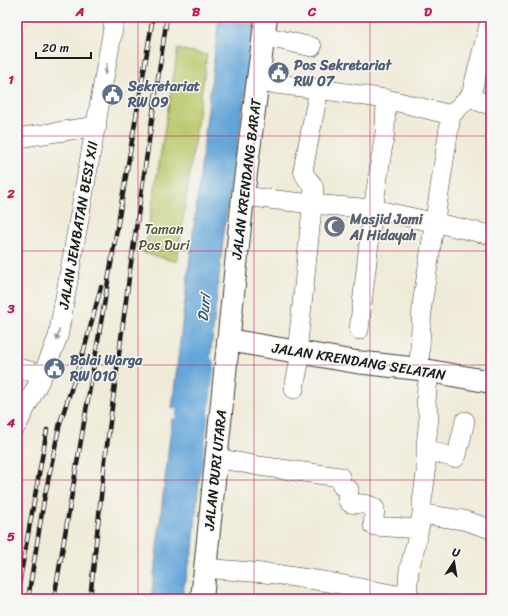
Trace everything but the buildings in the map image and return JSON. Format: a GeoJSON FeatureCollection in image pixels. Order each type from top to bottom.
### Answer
{"type":"FeatureCollection","features":[{"type":"Feature","properties":{"kind":"street","name":"JALAN JEMBATAN BESI XII"},"geometry":{"type":"LineString","coordinates":[[17,425],[43,374],[58,337],[115,17]]}},
{"type":"Feature","properties":{"kind":"street"},"geometry":{"type":"LineString","coordinates":[[205,568],[274,574],[322,581],[409,598],[409,570],[421,521],[429,417],[426,403],[422,305],[436,222],[451,115],[471,95],[491,17]]}},
{"type":"Feature","properties":{"kind":"street"},"geometry":{"type":"LineString","coordinates":[[265,27],[312,47]]}},
{"type":"Feature","properties":{"kind":"street","name":"JALAN KRENDANG BARAT"},"geometry":{"type":"LineString","coordinates":[[228,340],[243,196],[265,27]]}},
{"type":"Feature","properties":{"kind":"street"},"geometry":{"type":"LineString","coordinates":[[258,82],[386,99],[451,115]]}},
{"type":"Feature","properties":{"kind":"street"},"geometry":{"type":"LineString","coordinates":[[294,389],[299,353],[313,186],[304,177],[303,170],[319,89]]}},
{"type":"Feature","properties":{"kind":"street"},"geometry":{"type":"LineString","coordinates":[[471,95],[480,102],[491,105]]}},
{"type":"Feature","properties":{"kind":"street"},"geometry":{"type":"LineString","coordinates":[[359,330],[373,209],[384,132],[386,99]]}},
{"type":"Feature","properties":{"kind":"street"},"geometry":{"type":"LineString","coordinates":[[17,138],[96,126]]}},
{"type":"Feature","properties":{"kind":"street"},"geometry":{"type":"LineString","coordinates":[[243,196],[373,209],[491,235]]}},
{"type":"Feature","properties":{"kind":"street","name":"JALAN KRENDANG SELATAN"},"geometry":{"type":"LineString","coordinates":[[228,340],[299,353],[356,362],[424,370],[491,382]]}},
{"type":"Feature","properties":{"kind":"street","name":"JALAN DURI UTARA"},"geometry":{"type":"LineString","coordinates":[[202,599],[228,340]]}},
{"type":"Feature","properties":{"kind":"street"},"geometry":{"type":"LineString","coordinates":[[17,368],[43,374]]}},
{"type":"Feature","properties":{"kind":"street"},"geometry":{"type":"LineString","coordinates":[[427,450],[455,458],[465,421]]}},
{"type":"Feature","properties":{"kind":"street"},"geometry":{"type":"LineString","coordinates":[[216,458],[259,466],[340,477],[342,486],[349,490],[347,499],[350,503],[371,505],[374,507],[373,525],[375,526],[421,521],[463,520],[491,529]]}},
{"type":"Feature","properties":{"kind":"green space","name":"Taman Pos Duri"},"geometry":{"type":"Polygon","coordinates":[[[178,49],[207,55],[177,262],[144,253],[178,49]]]}},
{"type":"Feature","properties":{"kind":"water"},"geometry":{"type":"Polygon","coordinates":[[[219,17],[255,17],[247,83],[225,222],[204,413],[172,408],[219,17]]]}},
{"type":"Feature","properties":{"kind":"water"},"geometry":{"type":"Polygon","coordinates":[[[172,419],[204,424],[193,548],[181,599],[151,599],[172,419]]]}},
{"type":"Feature","properties":{"kind":"waterway","name":"Duri"},"geometry":{"type":"LineString","coordinates":[[186,466],[198,367]]}},
{"type":"Feature","properties":{"kind":"railway"},"geometry":{"type":"LineString","coordinates":[[54,599],[153,17]]}},
{"type":"Feature","properties":{"kind":"railway"},"geometry":{"type":"LineString","coordinates":[[90,599],[104,468],[130,270],[167,17]]}},
{"type":"Feature","properties":{"kind":"railway"},"geometry":{"type":"LineString","coordinates":[[28,599],[44,500],[60,423],[84,350],[101,287]]}},
{"type":"Feature","properties":{"kind":"railway"},"geometry":{"type":"LineString","coordinates":[[17,595],[47,430]]}},
{"type":"Feature","properties":{"kind":"place","name":"Pos Sekretariat RW 07"},"geometry":{"type":"Point","coordinates":[279,73]}},
{"type":"Feature","properties":{"kind":"place","name":"Sekretariat RW 09"},"geometry":{"type":"Point","coordinates":[113,94]}},
{"type":"Feature","properties":{"kind":"place","name":"Masjid Jami Al Hidayah"},"geometry":{"type":"Point","coordinates":[335,227]}},
{"type":"Feature","properties":{"kind":"place","name":"Balai Warga RW 010"},"geometry":{"type":"Point","coordinates":[54,368]}}]}
